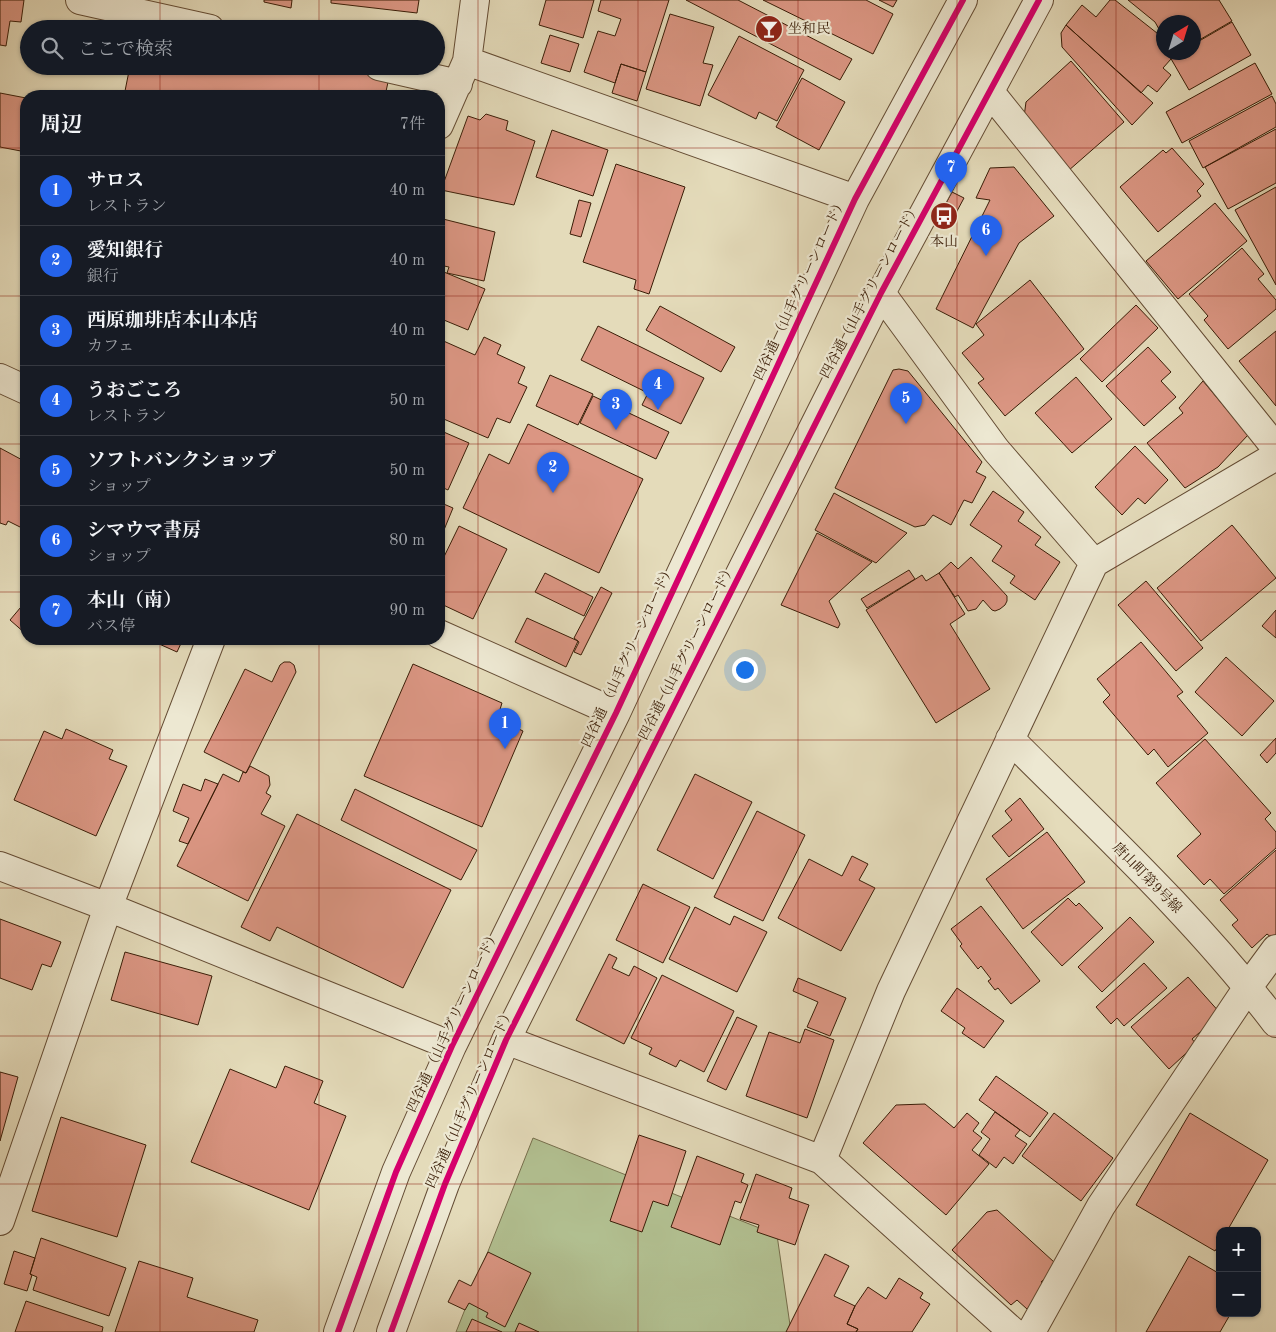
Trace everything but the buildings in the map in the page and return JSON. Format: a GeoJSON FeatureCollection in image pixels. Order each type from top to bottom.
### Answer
{"type":"FeatureCollection","features":[{"type":"Feature","properties":{"kind":"street"},"geometry":{"type":"LineString","coordinates":[[80,0],[170,20]]}},
{"type":"Feature","properties":{"kind":"street"},"geometry":{"type":"LineString","coordinates":[[445,112],[463,72],[475,0]]}},
{"type":"Feature","properties":{"kind":"street","name":"四谷通 （山手グリーンロード）"},"geometry":{"type":"LineString","coordinates":[[338,1332],[396,1172],[452,1046],[616,713],[855,198],[963,0]]}},
{"type":"Feature","properties":{"kind":"street","name":"四谷通（山手グリーンロード）"},"geometry":{"type":"LineString","coordinates":[[391,1332],[445,1184],[506,1040],[881,293],[1039,0]]}},
{"type":"Feature","properties":{"kind":"street"},"geometry":{"type":"LineString","coordinates":[[445,71],[463,72],[855,198]]}},
{"type":"Feature","properties":{"kind":"street"},"geometry":{"type":"LineString","coordinates":[[990,92],[1276,448]]}},
{"type":"Feature","properties":{"kind":"street"},"geometry":{"type":"LineString","coordinates":[[881,293],[996,450],[1094,563]]}},
{"type":"Feature","properties":{"kind":"street"},"geometry":{"type":"LineString","coordinates":[[0,378],[20,387]]}},
{"type":"Feature","properties":{"kind":"street"},"geometry":{"type":"LineString","coordinates":[[822,1160],[891,991],[1094,563],[1276,456]]}},
{"type":"Feature","properties":{"kind":"street"},"geometry":{"type":"LineString","coordinates":[[445,637],[616,713]]}},
{"type":"Feature","properties":{"kind":"street"},"geometry":{"type":"LineString","coordinates":[[0,1221],[108,907],[208,645]]}},
{"type":"Feature","properties":{"kind":"street","name":"唐山町第9号線"},"geometry":{"type":"LineString","coordinates":[[1010,739],[1154,884],[1248,987],[1276,1023]]}},
{"type":"Feature","properties":{"kind":"street"},"geometry":{"type":"LineString","coordinates":[[0,866],[108,907],[452,1046]]}},
{"type":"Feature","properties":{"kind":"street"},"geometry":{"type":"LineString","coordinates":[[1031,1332],[1101,1206],[1248,987],[1276,949]]}},
{"type":"Feature","properties":{"kind":"street"},"geometry":{"type":"LineString","coordinates":[[506,1040],[822,1160],[1013,1332]]}},
{"type":"Feature","properties":{"kind":"green space"},"geometry":{"type":"Polygon","coordinates":[[[533,1138],[777,1235],[791,1332],[456,1332],[533,1138]]]}},
{"type":"Feature","properties":{"kind":"cycle path"},"geometry":{"type":"LineString","coordinates":[[338,1332],[396,1172],[452,1046],[616,713],[855,199],[963,0]]}},
{"type":"Feature","properties":{"kind":"cycle path"},"geometry":{"type":"LineString","coordinates":[[391,1332],[445,1184],[506,1040],[881,293],[1039,0]]}},
{"type":"Feature","properties":{"kind":"place","name":"坐和民"},"geometry":{"type":"Point","coordinates":[769,29]}},
{"type":"Feature","properties":{"kind":"place","name":"本山（南）"},"geometry":{"type":"Point","coordinates":[951,193]}},
{"type":"Feature","properties":{"kind":"place","name":"本山"},"geometry":{"type":"Point","coordinates":[944,216]}},
{"type":"Feature","properties":{"kind":"place","name":"シマウマ書房"},"geometry":{"type":"Point","coordinates":[986,256]}},
{"type":"Feature","properties":{"kind":"place","name":"うおごころ"},"geometry":{"type":"Point","coordinates":[658,410]}},
{"type":"Feature","properties":{"kind":"place","name":"ソフトバンクショップ"},"geometry":{"type":"Point","coordinates":[906,424]}},
{"type":"Feature","properties":{"kind":"place","name":"西原珈琲店本山本店"},"geometry":{"type":"Point","coordinates":[616,430]}},
{"type":"Feature","properties":{"kind":"place","name":"愛知銀行"},"geometry":{"type":"Point","coordinates":[553,493]}},
{"type":"Feature","properties":{"kind":"place","name":"サロス"},"geometry":{"type":"Point","coordinates":[505,749]}}]}
